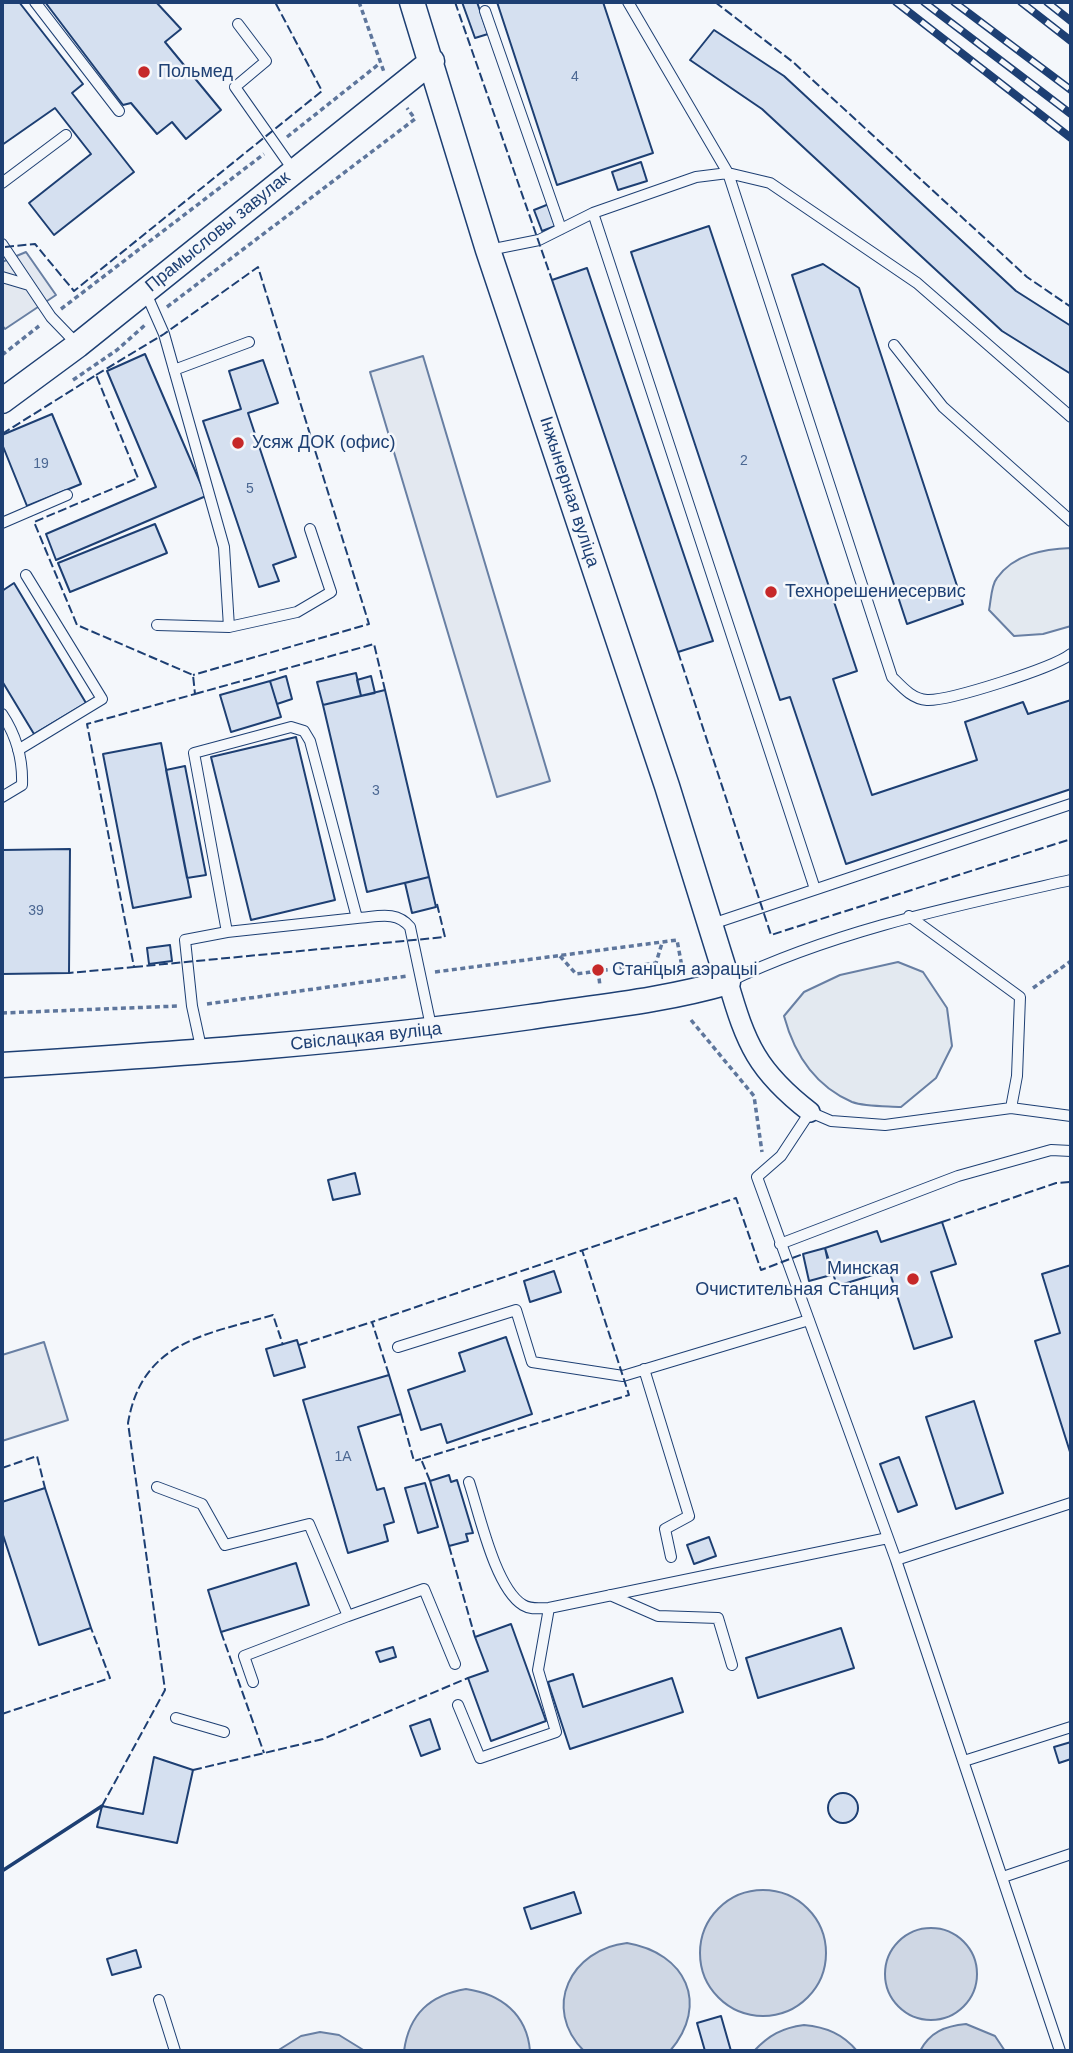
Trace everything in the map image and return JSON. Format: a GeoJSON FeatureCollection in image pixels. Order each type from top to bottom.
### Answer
{"type":"FeatureCollection","features":[{"type":"Feature","properties":{"kind":"street","name":"Інжынерная вуліца"},"geometry":{"type":"LineString","coordinates":[[412,2],[488,250],[712,924],[728,982]]}},
{"type":"Feature","properties":{"kind":"street","name":"Прамысловы завулак"},"geometry":{"type":"LineString","coordinates":[[2,401],[78,345],[432,61]]}},
{"type":"Feature","properties":{"kind":"street","name":"Свіслацкая вуліца"},"geometry":{"type":"LineString","coordinates":[[2,1065],[202,1052],[433,1031],[687,994],[728,982]]}},
{"type":"Feature","properties":{"kind":"street"},"geometry":{"type":"LineString","coordinates":[[728,982],[744,1037],[772,1078],[810,1112]]}},
{"type":"Feature","properties":{"kind":"lane"},"geometry":{"type":"LineString","coordinates":[[35,2],[119,111]]}},
{"type":"Feature","properties":{"kind":"lane"},"geometry":{"type":"LineString","coordinates":[[628,2],[728,173],[892,677],[908,693],[925,700],[948,699],[1071,654]]}},
{"type":"Feature","properties":{"kind":"lane"},"geometry":{"type":"LineString","coordinates":[[485,11],[561,229]]}},
{"type":"Feature","properties":{"kind":"lane"},"geometry":{"type":"LineString","coordinates":[[238,24],[266,61],[235,86],[295,172]]}},
{"type":"Feature","properties":{"kind":"lane"},"geometry":{"type":"LineString","coordinates":[[2,183],[66,135]]}},
{"type":"Feature","properties":{"kind":"lane"},"geometry":{"type":"LineString","coordinates":[[488,250],[539,240],[593,213],[696,177],[728,173],[770,183],[906,275],[1071,417]]}},
{"type":"Feature","properties":{"kind":"lane"},"geometry":{"type":"LineString","coordinates":[[593,213],[815,889]]}},
{"type":"Feature","properties":{"kind":"lane"},"geometry":{"type":"LineString","coordinates":[[2,244],[51,317],[78,345]]}},
{"type":"Feature","properties":{"kind":"lane"},"geometry":{"type":"LineString","coordinates":[[2,277],[30,286]]}},
{"type":"Feature","properties":{"kind":"lane"},"geometry":{"type":"LineString","coordinates":[[144,291],[164,334],[223,547],[229,627]]}},
{"type":"Feature","properties":{"kind":"lane"},"geometry":{"type":"LineString","coordinates":[[174,370],[249,342]]}},
{"type":"Feature","properties":{"kind":"lane"},"geometry":{"type":"LineString","coordinates":[[894,345],[943,407],[1071,521]]}},
{"type":"Feature","properties":{"kind":"lane"},"geometry":{"type":"LineString","coordinates":[[2,523],[67,495]]}},
{"type":"Feature","properties":{"kind":"lane"},"geometry":{"type":"LineString","coordinates":[[158,625],[229,627],[297,612],[331,592],[310,529]]}},
{"type":"Feature","properties":{"kind":"lane"},"geometry":{"type":"LineString","coordinates":[[18,750],[103,699],[26,575]]}},
{"type":"Feature","properties":{"kind":"lane"},"geometry":{"type":"LineString","coordinates":[[2,714],[13,730],[23,768],[22,785],[2,797]]}},
{"type":"Feature","properties":{"kind":"lane"},"geometry":{"type":"LineString","coordinates":[[227,932],[194,753],[291,727],[304,731],[310,741],[357,918]]}},
{"type":"Feature","properties":{"kind":"lane"},"geometry":{"type":"LineString","coordinates":[[712,924],[1071,804]]}},
{"type":"Feature","properties":{"kind":"lane"},"geometry":{"type":"LineString","coordinates":[[728,982],[753,970],[909,916],[1071,880]]}},
{"type":"Feature","properties":{"kind":"lane"},"geometry":{"type":"LineString","coordinates":[[202,1052],[192,1006],[185,940],[227,932],[357,918],[393,915],[402,918],[413,938],[433,1031]]}},
{"type":"Feature","properties":{"kind":"lane"},"geometry":{"type":"LineString","coordinates":[[909,916],[1020,997],[1017,1076],[1011,1108]]}},
{"type":"Feature","properties":{"kind":"lane"},"geometry":{"type":"LineString","coordinates":[[1060,2051],[896,1560],[757,1177],[770,1168],[810,1112],[831,1121],[886,1125],[1011,1108],[1071,1116]]}},
{"type":"Feature","properties":{"kind":"lane"},"geometry":{"type":"LineString","coordinates":[[780,1244],[958,1176],[1051,1150],[1071,1152]]}},
{"type":"Feature","properties":{"kind":"lane"},"geometry":{"type":"LineString","coordinates":[[398,1348],[516,1310],[532,1363],[623,1376],[809,1320]]}},
{"type":"Feature","properties":{"kind":"lane"},"geometry":{"type":"LineString","coordinates":[[645,1369],[690,1516],[665,1529],[671,1558]]}},
{"type":"Feature","properties":{"kind":"lane"},"geometry":{"type":"LineString","coordinates":[[469,1482],[496,1564],[520,1604],[531,1608],[549,1608],[888,1538]]}},
{"type":"Feature","properties":{"kind":"lane"},"geometry":{"type":"LineString","coordinates":[[157,1488],[202,1504],[225,1545],[309,1524],[348,1616]]}},
{"type":"Feature","properties":{"kind":"lane"},"geometry":{"type":"LineString","coordinates":[[896,1560],[1071,1503]]}},
{"type":"Feature","properties":{"kind":"lane"},"geometry":{"type":"LineString","coordinates":[[253,1682],[244,1656],[424,1589],[455,1664]]}},
{"type":"Feature","properties":{"kind":"lane"},"geometry":{"type":"LineString","coordinates":[[610,1595],[658,1616],[718,1618],[732,1665]]}},
{"type":"Feature","properties":{"kind":"lane"},"geometry":{"type":"LineString","coordinates":[[458,1705],[480,1758],[556,1732],[538,1670],[549,1608]]}},
{"type":"Feature","properties":{"kind":"lane"},"geometry":{"type":"LineString","coordinates":[[177,1718],[224,1732]]}},
{"type":"Feature","properties":{"kind":"lane"},"geometry":{"type":"LineString","coordinates":[[964,1760],[1070,1727]]}},
{"type":"Feature","properties":{"kind":"lane"},"geometry":{"type":"LineString","coordinates":[[1003,1877],[1071,1854]]}},
{"type":"Feature","properties":{"kind":"lane"},"geometry":{"type":"LineString","coordinates":[[159,2000],[175,2051]]}},
{"type":"Feature","properties":{"kind":"path"},"geometry":{"type":"LineString","coordinates":[[2,355],[379,64],[359,2]]}},
{"type":"Feature","properties":{"kind":"path"},"geometry":{"type":"LineString","coordinates":[[71,381],[117,350],[155,316],[415,118]]}},
{"type":"Feature","properties":{"kind":"path"},"geometry":{"type":"LineString","coordinates":[[2,1013],[192,1006],[677,940],[682,967]]}},
{"type":"Feature","properties":{"kind":"path"},"geometry":{"type":"LineString","coordinates":[[560,956],[576,974],[656,963],[662,943]]}},
{"type":"Feature","properties":{"kind":"path"},"geometry":{"type":"LineString","coordinates":[[1020,997],[1071,961]]}},
{"type":"Feature","properties":{"kind":"path"},"geometry":{"type":"LineString","coordinates":[[691,1020],[754,1096],[763,1159],[770,1168]]}},
{"type":"Feature","properties":{"kind":"shaded area"},"geometry":{"type":"Polygon","coordinates":[[[26,252],[56,295],[5,329],[2,325],[2,262],[26,252]]]}},
{"type":"Feature","properties":{"kind":"shaded area"},"geometry":{"type":"Polygon","coordinates":[[[423,356],[550,781],[497,797],[370,372],[423,356]]]}},
{"type":"Feature","properties":{"kind":"shaded area"},"geometry":{"type":"Polygon","coordinates":[[[1071,548],[1071,626],[1043,634],[1014,636],[989,610],[995,581],[1012,563],[1030,554],[1071,548]]]}},
{"type":"Feature","properties":{"kind":"shaded area"},"geometry":{"type":"Polygon","coordinates":[[[898,962],[923,972],[947,1008],[952,1046],[936,1078],[901,1107],[870,1106],[852,1102],[827,1087],[808,1067],[794,1043],[784,1016],[804,992],[840,975],[898,962]]]}},
{"type":"Feature","properties":{"kind":"shaded area"},"geometry":{"type":"Polygon","coordinates":[[[44,1342],[68,1420],[2,1441],[2,1355],[44,1342]]]}},
{"type":"Feature","properties":{"kind":"shaded area"},"geometry":{"type":"Polygon","coordinates":[[[763,1890],[787,1895],[807,1909],[821,1929],[826,1953],[821,1977],[807,1997],[787,2011],[763,2016],[739,2011],[719,1997],[705,1977],[700,1953],[705,1929],[719,1909],[739,1895],[763,1890]]]}},
{"type":"Feature","properties":{"kind":"shaded area"},"geometry":{"type":"Polygon","coordinates":[[[931,1928],[948,1932],[963,1942],[973,1957],[977,1974],[973,1991],[963,2006],[948,2016],[931,2020],[914,2016],[899,2006],[889,1991],[885,1974],[889,1957],[899,1942],[914,1932],[931,1928]]]}},
{"type":"Feature","properties":{"kind":"shaded area"},"geometry":{"type":"Polygon","coordinates":[[[627,1943],[664,1957],[677,1969],[686,1983],[690,1999],[682,2033],[670,2051],[584,2051],[571,2034],[565,2017],[564,2000],[568,1983],[577,1968],[591,1956],[627,1943]]]}},
{"type":"Feature","properties":{"kind":"shaded area"},"geometry":{"type":"Polygon","coordinates":[[[466,1989],[490,1996],[510,2008],[524,2026],[530,2051],[404,2051],[411,2027],[423,2008],[442,1996],[466,1989]]]}},
{"type":"Feature","properties":{"kind":"shaded area"},"geometry":{"type":"Polygon","coordinates":[[[966,2024],[995,2036],[1005,2051],[920,2051],[928,2039],[939,2031],[966,2024]]]}},
{"type":"Feature","properties":{"kind":"shaded area"},"geometry":{"type":"Polygon","coordinates":[[[804,2025],[834,2032],[857,2051],[754,2051],[776,2033],[804,2025]]]}},
{"type":"Feature","properties":{"kind":"shaded area"},"geometry":{"type":"Polygon","coordinates":[[[320,2032],[339,2035],[365,2051],[277,2051],[301,2036],[320,2032]]]}},
{"type":"Feature","properties":{"kind":"building"},"geometry":{"type":"Polygon","coordinates":[[[2,2],[19,2],[83,84],[72,93],[134,172],[54,235],[29,203],[91,154],[55,108],[2,145],[2,2]]]}},
{"type":"Feature","properties":{"kind":"building","name":"Польмед"},"geometry":{"type":"Polygon","coordinates":[[[45,2],[156,2],[181,29],[165,42],[221,110],[186,139],[172,122],[157,134],[131,103],[123,105],[45,2]]]}},
{"type":"Feature","properties":{"kind":"building"},"geometry":{"type":"Polygon","coordinates":[[[462,2],[477,2],[488,34],[475,38],[462,2]]]}},
{"type":"Feature","properties":{"kind":"building"},"geometry":{"type":"Polygon","coordinates":[[[497,2],[603,2],[653,153],[557,185],[497,2]]]}},
{"type":"Feature","properties":{"kind":"building"},"geometry":{"type":"Polygon","coordinates":[[[714,30],[784,76],[1016,291],[1071,326],[1071,374],[1002,331],[762,109],[690,60],[714,30]]]}},
{"type":"Feature","properties":{"kind":"building"},"geometry":{"type":"Polygon","coordinates":[[[641,162],[647,181],[618,190],[612,172],[641,162]]]}},
{"type":"Feature","properties":{"kind":"building"},"geometry":{"type":"Polygon","coordinates":[[[549,204],[558,225],[542,231],[534,210],[549,204]]]}},
{"type":"Feature","properties":{"kind":"building"},"geometry":{"type":"Polygon","coordinates":[[[709,226],[857,671],[833,679],[872,795],[977,760],[965,722],[1023,702],[1028,714],[1071,700],[1071,789],[846,864],[790,697],[780,700],[631,252],[709,226]]]}},
{"type":"Feature","properties":{"kind":"building"},"geometry":{"type":"Polygon","coordinates":[[[823,264],[859,288],[963,604],[907,624],[792,275],[823,264]]]}},
{"type":"Feature","properties":{"kind":"building"},"geometry":{"type":"Polygon","coordinates":[[[587,268],[713,641],[678,652],[552,280],[587,268]]]}},
{"type":"Feature","properties":{"kind":"building"},"geometry":{"type":"Polygon","coordinates":[[[145,354],[206,496],[56,560],[46,534],[156,487],[107,371],[145,354]]]}},
{"type":"Feature","properties":{"kind":"building"},"geometry":{"type":"Polygon","coordinates":[[[263,360],[278,403],[248,413],[296,557],[273,565],[279,581],[259,587],[203,421],[241,409],[229,371],[263,360]]]}},
{"type":"Feature","properties":{"kind":"building"},"geometry":{"type":"Polygon","coordinates":[[[52,414],[81,484],[27,506],[2,444],[2,435],[52,414]]]}},
{"type":"Feature","properties":{"kind":"building"},"geometry":{"type":"Polygon","coordinates":[[[155,524],[167,553],[70,592],[58,563],[155,524]]]}},
{"type":"Feature","properties":{"kind":"building"},"geometry":{"type":"Polygon","coordinates":[[[14,583],[86,703],[34,734],[2,681],[2,591],[14,583]]]}},
{"type":"Feature","properties":{"kind":"building"},"geometry":{"type":"Polygon","coordinates":[[[356,673],[361,696],[323,705],[317,682],[356,673]]]}},
{"type":"Feature","properties":{"kind":"building"},"geometry":{"type":"Polygon","coordinates":[[[286,676],[292,699],[277,704],[270,681],[286,676]]]}},
{"type":"Feature","properties":{"kind":"building"},"geometry":{"type":"Polygon","coordinates":[[[371,676],[375,693],[361,696],[357,680],[371,676]]]}},
{"type":"Feature","properties":{"kind":"building"},"geometry":{"type":"Polygon","coordinates":[[[270,681],[281,717],[231,732],[220,695],[270,681]]]}},
{"type":"Feature","properties":{"kind":"building"},"geometry":{"type":"Polygon","coordinates":[[[385,690],[429,877],[367,892],[323,705],[385,690]]]}},
{"type":"Feature","properties":{"kind":"building"},"geometry":{"type":"Polygon","coordinates":[[[296,737],[335,900],[251,920],[211,757],[296,737]]]}},
{"type":"Feature","properties":{"kind":"building"},"geometry":{"type":"Polygon","coordinates":[[[161,743],[191,897],[133,908],[103,754],[161,743]]]}},
{"type":"Feature","properties":{"kind":"building"},"geometry":{"type":"Polygon","coordinates":[[[185,766],[206,875],[187,878],[166,770],[185,766]]]}},
{"type":"Feature","properties":{"kind":"building"},"geometry":{"type":"Polygon","coordinates":[[[70,849],[69,973],[2,974],[2,850],[70,849]]]}},
{"type":"Feature","properties":{"kind":"building"},"geometry":{"type":"Polygon","coordinates":[[[429,877],[436,907],[412,913],[405,883],[429,877]]]}},
{"type":"Feature","properties":{"kind":"building"},"geometry":{"type":"Polygon","coordinates":[[[170,945],[172,961],[149,964],[147,948],[170,945]]]}},
{"type":"Feature","properties":{"kind":"building"},"geometry":{"type":"Polygon","coordinates":[[[355,1173],[360,1194],[333,1200],[328,1180],[355,1173]]]}},
{"type":"Feature","properties":{"kind":"building","name":"Минская Очистительная Станция"},"geometry":{"type":"Polygon","coordinates":[[[942,1222],[956,1264],[931,1272],[952,1337],[914,1349],[889,1270],[837,1286],[825,1248],[877,1231],[881,1242],[942,1222]]]}},
{"type":"Feature","properties":{"kind":"building"},"geometry":{"type":"Polygon","coordinates":[[[825,1248],[831,1275],[809,1281],[803,1254],[825,1248]]]}},
{"type":"Feature","properties":{"kind":"building"},"geometry":{"type":"Polygon","coordinates":[[[1071,1265],[1070,1452],[1035,1341],[1060,1333],[1042,1274],[1071,1265]]]}},
{"type":"Feature","properties":{"kind":"building"},"geometry":{"type":"Polygon","coordinates":[[[554,1271],[561,1292],[530,1302],[524,1281],[554,1271]]]}},
{"type":"Feature","properties":{"kind":"building"},"geometry":{"type":"Polygon","coordinates":[[[506,1337],[532,1414],[447,1443],[441,1424],[421,1430],[408,1390],[465,1371],[459,1353],[506,1337]]]}},
{"type":"Feature","properties":{"kind":"building"},"geometry":{"type":"Polygon","coordinates":[[[297,1340],[305,1367],[274,1376],[266,1349],[297,1340]]]}},
{"type":"Feature","properties":{"kind":"building"},"geometry":{"type":"Polygon","coordinates":[[[389,1375],[401,1414],[358,1427],[377,1490],[384,1488],[394,1522],[384,1525],[388,1541],[348,1553],[303,1400],[389,1375]]]}},
{"type":"Feature","properties":{"kind":"building"},"geometry":{"type":"Polygon","coordinates":[[[974,1401],[1003,1493],[956,1509],[926,1417],[974,1401]]]}},
{"type":"Feature","properties":{"kind":"building"},"geometry":{"type":"Polygon","coordinates":[[[899,1457],[917,1505],[898,1512],[880,1464],[899,1457]]]}},
{"type":"Feature","properties":{"kind":"building"},"geometry":{"type":"Polygon","coordinates":[[[449,1475],[451,1482],[457,1480],[473,1533],[466,1534],[468,1541],[449,1546],[430,1481],[449,1475]]]}},
{"type":"Feature","properties":{"kind":"building"},"geometry":{"type":"Polygon","coordinates":[[[425,1483],[438,1527],[418,1533],[405,1488],[425,1483]]]}},
{"type":"Feature","properties":{"kind":"building"},"geometry":{"type":"Polygon","coordinates":[[[45,1488],[91,1628],[39,1645],[2,1532],[2,1502],[45,1488]]]}},
{"type":"Feature","properties":{"kind":"building"},"geometry":{"type":"Polygon","coordinates":[[[709,1537],[716,1556],[694,1564],[687,1545],[709,1537]]]}},
{"type":"Feature","properties":{"kind":"building"},"geometry":{"type":"Polygon","coordinates":[[[296,1563],[309,1605],[221,1632],[208,1590],[296,1563]]]}},
{"type":"Feature","properties":{"kind":"building"},"geometry":{"type":"Polygon","coordinates":[[[511,1624],[546,1721],[491,1741],[468,1678],[488,1671],[475,1637],[511,1624]]]}},
{"type":"Feature","properties":{"kind":"building"},"geometry":{"type":"Polygon","coordinates":[[[841,1628],[854,1668],[758,1698],[746,1658],[841,1628]]]}},
{"type":"Feature","properties":{"kind":"building"},"geometry":{"type":"Polygon","coordinates":[[[393,1647],[396,1657],[380,1662],[376,1652],[393,1647]]]}},
{"type":"Feature","properties":{"kind":"building"},"geometry":{"type":"Polygon","coordinates":[[[573,1674],[583,1707],[672,1678],[683,1712],[570,1749],[548,1682],[573,1674]]]}},
{"type":"Feature","properties":{"kind":"building"},"geometry":{"type":"Polygon","coordinates":[[[430,1719],[440,1749],[421,1756],[410,1726],[430,1719]]]}},
{"type":"Feature","properties":{"kind":"building"},"geometry":{"type":"Polygon","coordinates":[[[1071,1742],[1071,1759],[1059,1763],[1054,1747],[1071,1742]]]}},
{"type":"Feature","properties":{"kind":"building"},"geometry":{"type":"Polygon","coordinates":[[[154,1757],[193,1770],[177,1843],[97,1827],[102,1806],[143,1814],[154,1757]]]}},
{"type":"Feature","properties":{"kind":"building"},"geometry":{"type":"Polygon","coordinates":[[[843,1793],[854,1797],[858,1808],[854,1819],[843,1823],[832,1819],[828,1808],[832,1797],[843,1793]]]}},
{"type":"Feature","properties":{"kind":"building"},"geometry":{"type":"Polygon","coordinates":[[[574,1892],[581,1913],[531,1929],[524,1908],[574,1892]]]}},
{"type":"Feature","properties":{"kind":"building"},"geometry":{"type":"Polygon","coordinates":[[[136,1950],[141,1967],[112,1975],[107,1959],[136,1950]]]}},
{"type":"Feature","properties":{"kind":"building"},"geometry":{"type":"Polygon","coordinates":[[[721,2016],[731,2051],[705,2051],[697,2023],[721,2016]]]}},
{"type":"Feature","properties":{"kind":"railway"},"geometry":{"type":"LineString","coordinates":[[896,2],[1071,138]]}},
{"type":"Feature","properties":{"kind":"railway"},"geometry":{"type":"LineString","coordinates":[[924,2],[1071,114]]}},
{"type":"Feature","properties":{"kind":"railway"},"geometry":{"type":"LineString","coordinates":[[954,2],[1071,90]]}},
{"type":"Feature","properties":{"kind":"railway"},"geometry":{"type":"LineString","coordinates":[[1021,2],[1071,41]]}},
{"type":"Feature","properties":{"kind":"railway"},"geometry":{"type":"LineString","coordinates":[[1047,2],[1071,21]]}},
{"type":"Feature","properties":{"kind":"fence"},"geometry":{"type":"LineString","coordinates":[[5,247],[35,244],[74,291],[322,91],[275,2]]}},
{"type":"Feature","properties":{"kind":"fence"},"geometry":{"type":"LineString","coordinates":[[455,2],[552,280]]}},
{"type":"Feature","properties":{"kind":"fence"},"geometry":{"type":"LineString","coordinates":[[715,2],[793,62],[1027,277],[1071,307]]}},
{"type":"Feature","properties":{"kind":"fence"},"geometry":{"type":"LineString","coordinates":[[96,375],[164,334],[258,267],[369,624],[193,675]]}},
{"type":"Feature","properties":{"kind":"fence"},"geometry":{"type":"LineString","coordinates":[[2,434],[96,375],[138,478],[34,522],[77,625],[193,675],[195,694],[87,724],[134,967],[69,973]]}},
{"type":"Feature","properties":{"kind":"fence"},"geometry":{"type":"LineString","coordinates":[[195,694],[374,644],[385,690]]}},
{"type":"Feature","properties":{"kind":"fence"},"geometry":{"type":"LineString","coordinates":[[678,652],[771,935],[1071,839]]}},
{"type":"Feature","properties":{"kind":"fence"},"geometry":{"type":"LineString","coordinates":[[134,967],[445,937],[437,904]]}},
{"type":"Feature","properties":{"kind":"fence"},"geometry":{"type":"LineString","coordinates":[[942,1222],[1056,1183],[1071,1182]]}},
{"type":"Feature","properties":{"kind":"fence"},"geometry":{"type":"LineString","coordinates":[[389,1375],[372,1322],[736,1198],[761,1270],[803,1254]]}},
{"type":"Feature","properties":{"kind":"fence"},"geometry":{"type":"LineString","coordinates":[[430,1481],[421,1459],[629,1395],[582,1250]]}},
{"type":"Feature","properties":{"kind":"fence"},"geometry":{"type":"LineString","coordinates":[[102,1806],[165,1690],[128,1423],[135,1396],[147,1374],[162,1358],[201,1336],[273,1315],[283,1345]]}},
{"type":"Feature","properties":{"kind":"fence"},"geometry":{"type":"LineString","coordinates":[[299,1345],[372,1322]]}},
{"type":"Feature","properties":{"kind":"fence"},"geometry":{"type":"LineString","coordinates":[[401,1414],[414,1461],[421,1459]]}},
{"type":"Feature","properties":{"kind":"fence"},"geometry":{"type":"LineString","coordinates":[[2,1468],[37,1456],[45,1488]]}},
{"type":"Feature","properties":{"kind":"fence"},"geometry":{"type":"LineString","coordinates":[[449,1546],[475,1637]]}},
{"type":"Feature","properties":{"kind":"fence"},"geometry":{"type":"LineString","coordinates":[[2,1714],[110,1678],[91,1628]]}},
{"type":"Feature","properties":{"kind":"fence"},"geometry":{"type":"LineString","coordinates":[[221,1632],[264,1753]]}},
{"type":"Feature","properties":{"kind":"fence"},"geometry":{"type":"LineString","coordinates":[[193,1770],[323,1739],[468,1678]]}},
{"type":"Feature","properties":{"kind":"wall"},"geometry":{"type":"LineString","coordinates":[[2,1871],[102,1806]]}},
{"type":"Feature","properties":{"kind":"place","name":"Польмед"},"geometry":{"type":"Point","coordinates":[144,72]}},
{"type":"Feature","properties":{"kind":"place","name":"Усяж ДОК (офис)"},"geometry":{"type":"Point","coordinates":[238,443]}},
{"type":"Feature","properties":{"kind":"place","name":"Технорешениесервис"},"geometry":{"type":"Point","coordinates":[771,592]}},
{"type":"Feature","properties":{"kind":"place","name":"Станцыя аэрацыі"},"geometry":{"type":"Point","coordinates":[598,970]}},
{"type":"Feature","properties":{"kind":"place","name":"Минская Очистительная Станция"},"geometry":{"type":"Point","coordinates":[913,1279]}}]}
